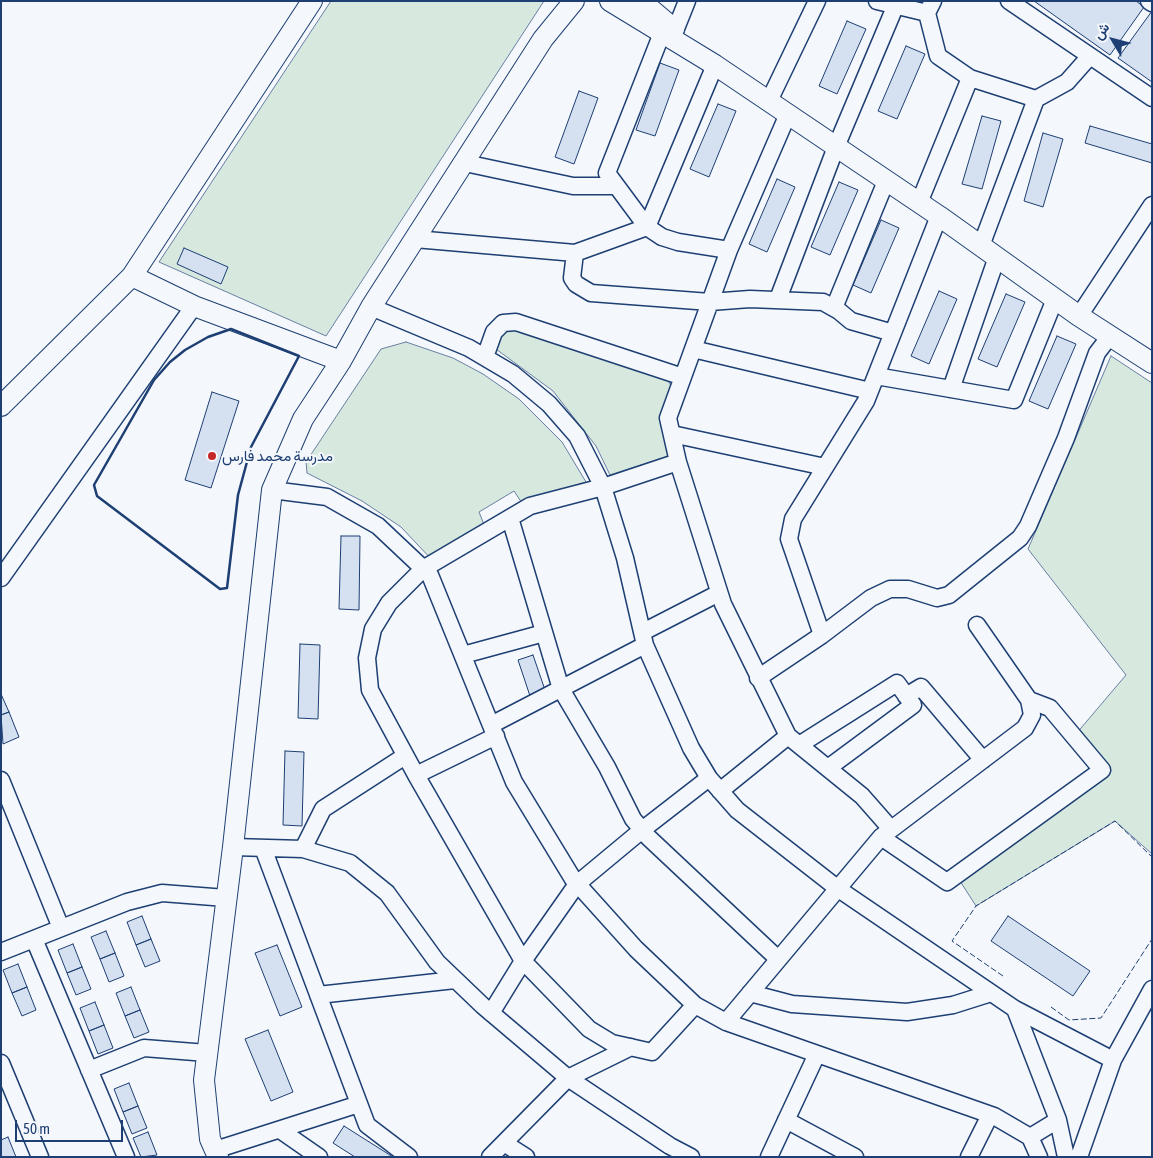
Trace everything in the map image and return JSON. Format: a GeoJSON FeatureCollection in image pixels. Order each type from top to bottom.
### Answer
{"type":"FeatureCollection","features":[{"type":"Feature","properties":{"kind":"main road"},"geometry":{"type":"LineString","coordinates":[[1,406],[132,276],[312,1]]}},
{"type":"Feature","properties":{"kind":"main road"},"geometry":{"type":"LineString","coordinates":[[542,39],[555,1]]}},
{"type":"Feature","properties":{"kind":"main road"},"geometry":{"type":"LineString","coordinates":[[217,1154],[210,1139],[204,1080],[233,846],[272,490],[303,419],[341,361],[371,307],[465,163],[542,39],[574,1]]}},
{"type":"Feature","properties":{"kind":"main road"},"geometry":{"type":"LineString","coordinates":[[610,1],[668,32],[939,216],[1079,316],[1152,363]]}},
{"type":"Feature","properties":{"kind":"main road"},"geometry":{"type":"LineString","coordinates":[[641,1],[668,32]]}},
{"type":"Feature","properties":{"kind":"main road"},"geometry":{"type":"LineString","coordinates":[[132,276],[194,306],[341,361]]}},
{"type":"Feature","properties":{"kind":"street"},"geometry":{"type":"LineString","coordinates":[[687,1],[668,32],[606,173],[647,228],[662,237],[678,242],[729,250]]}},
{"type":"Feature","properties":{"kind":"street"},"geometry":{"type":"LineString","coordinates":[[769,102],[817,1]]}},
{"type":"Feature","properties":{"kind":"street"},"geometry":{"type":"LineString","coordinates":[[877,1],[895,6],[930,7],[938,56],[970,78],[1036,99]]}},
{"type":"Feature","properties":{"kind":"street"},"geometry":{"type":"LineString","coordinates":[[1009,1],[1152,98]]}},
{"type":"Feature","properties":{"kind":"street"},"geometry":{"type":"LineString","coordinates":[[778,299],[836,147],[895,6]]}},
{"type":"Feature","properties":{"kind":"street"},"geometry":{"type":"LineString","coordinates":[[951,389],[989,251],[1036,99],[1067,82],[1090,56]]}},
{"type":"Feature","properties":{"kind":"street"},"geometry":{"type":"LineString","coordinates":[[415,240],[575,253],[647,228],[715,65]]}},
{"type":"Feature","properties":{"kind":"street"},"geometry":{"type":"LineString","coordinates":[[919,203],[970,78]]}},
{"type":"Feature","properties":{"kind":"street"},"geometry":{"type":"LineString","coordinates":[[788,114],[729,250],[668,418],[678,462],[719,593],[758,678],[794,741],[862,796],[886,833],[947,882],[1102,770],[1050,708],[1029,700]]}},
{"type":"Feature","properties":{"kind":"street"},"geometry":{"type":"LineString","coordinates":[[465,163],[572,186],[616,186]]}},
{"type":"Feature","properties":{"kind":"street"},"geometry":{"type":"LineString","coordinates":[[834,308],[886,181]]}},
{"type":"Feature","properties":{"kind":"street"},"geometry":{"type":"LineString","coordinates":[[1079,316],[1152,205]]}},
{"type":"Feature","properties":{"kind":"street"},"geometry":{"type":"LineString","coordinates":[[822,636],[789,539],[793,519],[873,383],[939,216]]}},
{"type":"Feature","properties":{"kind":"street"},"geometry":{"type":"LineString","coordinates":[[575,253],[572,278],[576,284],[592,293],[710,302],[778,299],[822,302],[834,308],[851,321],[893,334]]}},
{"type":"Feature","properties":{"kind":"street"},"geometry":{"type":"LineString","coordinates":[[693,349],[873,383],[951,389],[1014,400],[1055,299]]}},
{"type":"Feature","properties":{"kind":"street"},"geometry":{"type":"LineString","coordinates":[[1,578],[194,306]]}},
{"type":"Feature","properties":{"kind":"street"},"geometry":{"type":"LineString","coordinates":[[371,307],[469,348],[513,374],[549,404],[577,436],[603,488],[626,558],[644,639],[691,748],[710,778],[737,810],[837,888],[1015,1009],[1113,1060]]}},
{"type":"Feature","properties":{"kind":"street"},"geometry":{"type":"LineString","coordinates":[[485,357],[494,332],[503,323],[516,322],[683,377]]}},
{"type":"Feature","properties":{"kind":"street"},"geometry":{"type":"LineString","coordinates":[[758,678],[822,636],[871,598],[890,589],[908,589],[937,598],[949,595],[1020,538],[1028,526],[1066,438],[1097,353],[1110,336]]}},
{"type":"Feature","properties":{"kind":"street"},"geometry":{"type":"LineString","coordinates":[[672,434],[825,467]]}},
{"type":"Feature","properties":{"kind":"street"},"geometry":{"type":"LineString","coordinates":[[678,462],[603,488],[530,506],[424,569],[389,603],[373,629],[367,658],[370,690],[405,756],[523,961],[588,1029],[612,1043],[652,1052],[695,1005]]}},
{"type":"Feature","properties":{"kind":"street"},"geometry":{"type":"LineString","coordinates":[[272,490],[327,497],[378,526],[430,575],[514,782],[577,884],[636,950],[695,1005],[726,1022],[990,1115],[1030,1137],[1039,1157]]}},
{"type":"Feature","properties":{"kind":"street"},"geometry":{"type":"LineString","coordinates":[[510,518],[561,689],[607,767],[633,820],[755,939],[778,958]]}},
{"type":"Feature","properties":{"kind":"street"},"geometry":{"type":"LineString","coordinates":[[416,775],[494,730],[719,593]]}},
{"type":"Feature","properties":{"kind":"street"},"geometry":{"type":"LineString","coordinates":[[726,1022],[837,888],[886,833],[1025,728],[1032,715],[1029,700],[977,625]]}},
{"type":"Feature","properties":{"kind":"street"},"geometry":{"type":"LineString","coordinates":[[463,655],[544,633]]}},
{"type":"Feature","properties":{"kind":"street"},"geometry":{"type":"LineString","coordinates":[[720,791],[794,741],[897,683],[913,705],[828,768]]}},
{"type":"Feature","properties":{"kind":"street"},"geometry":{"type":"LineString","coordinates":[[906,696],[921,687],[983,760]]}},
{"type":"Feature","properties":{"kind":"street"},"geometry":{"type":"LineString","coordinates":[[303,849],[323,809],[405,756]]}},
{"type":"Feature","properties":{"kind":"street"},"geometry":{"type":"LineString","coordinates":[[490,1013],[523,961],[577,884],[642,830],[710,778]]}},
{"type":"Feature","properties":{"kind":"street"},"geometry":{"type":"LineString","coordinates":[[1,780],[61,928]]}},
{"type":"Feature","properties":{"kind":"street"},"geometry":{"type":"LineString","coordinates":[[233,846],[303,849],[350,864],[387,893],[437,962],[490,1013],[568,1078],[670,1146],[691,1157]]}},
{"type":"Feature","properties":{"kind":"street"},"geometry":{"type":"LineString","coordinates":[[263,848],[367,1125],[409,1157]]}},
{"type":"Feature","properties":{"kind":"street"},"geometry":{"type":"LineString","coordinates":[[1,952],[127,902],[162,893],[226,898]]}},
{"type":"Feature","properties":{"kind":"street"},"geometry":{"type":"LineString","coordinates":[[34,939],[126,1157]]}},
{"type":"Feature","properties":{"kind":"street"},"geometry":{"type":"LineString","coordinates":[[318,995],[456,980]]}},
{"type":"Feature","properties":{"kind":"street"},"geometry":{"type":"LineString","coordinates":[[1079,1157],[1113,1060],[1152,989]]}},
{"type":"Feature","properties":{"kind":"street"},"geometry":{"type":"LineString","coordinates":[[750,993],[792,1004],[907,1012],[953,1005],[991,993]]}},
{"type":"Feature","properties":{"kind":"street"},"geometry":{"type":"LineString","coordinates":[[1015,1009],[1058,1120],[1066,1157]]}},
{"type":"Feature","properties":{"kind":"street"},"geometry":{"type":"LineString","coordinates":[[490,1157],[568,1078],[631,1047]]}},
{"type":"Feature","properties":{"kind":"street"},"geometry":{"type":"LineString","coordinates":[[89,1070],[144,1048],[207,1053]]}},
{"type":"Feature","properties":{"kind":"street"},"geometry":{"type":"LineString","coordinates":[[769,1157],[817,1054]]}},
{"type":"Feature","properties":{"kind":"street"},"geometry":{"type":"LineString","coordinates":[[1,1063],[40,1157]]}},
{"type":"Feature","properties":{"kind":"street"},"geometry":{"type":"LineString","coordinates":[[217,1154],[280,1130],[359,1104]]}},
{"type":"Feature","properties":{"kind":"street"},"geometry":{"type":"LineString","coordinates":[[969,1157],[990,1115]]}},
{"type":"Feature","properties":{"kind":"street"},"geometry":{"type":"LineString","coordinates":[[786,1120],[855,1157]]}},
{"type":"Feature","properties":{"kind":"street"},"geometry":{"type":"LineString","coordinates":[[1030,1137],[1058,1120]]}},
{"type":"Feature","properties":{"kind":"street"},"geometry":{"type":"LineString","coordinates":[[280,1130],[319,1157]]}},
{"type":"Feature","properties":{"kind":"street"},"geometry":{"type":"LineString","coordinates":[[504,1143],[526,1157]]}},
{"type":"Feature","properties":{"kind":"shaded area"},"geometry":{"type":"Polygon","coordinates":[[[331,1],[544,1],[326,336],[159,262],[331,1]]]}},
{"type":"Feature","properties":{"kind":"shaded area"},"geometry":{"type":"Polygon","coordinates":[[[505,325],[665,375],[671,386],[660,416],[672,455],[610,475],[596,446],[553,391],[496,349],[505,325]]]}},
{"type":"Feature","properties":{"kind":"shaded area"},"geometry":{"type":"Polygon","coordinates":[[[406,342],[453,358],[483,374],[519,399],[562,442],[586,482],[522,503],[514,491],[479,512],[485,527],[434,562],[401,527],[362,501],[307,473],[306,462],[381,349],[406,342]]]}},
{"type":"Feature","properties":{"kind":"shaded area"},"geometry":{"type":"Polygon","coordinates":[[[1111,356],[1152,383],[1152,854],[1115,821],[976,906],[960,881],[1098,776],[1070,741],[1126,675],[1028,549],[1111,356]]]}},
{"type":"Feature","properties":{"kind":"building"},"geometry":{"type":"Polygon","coordinates":[[[1034,1],[1136,1],[1144,7],[1110,55],[1034,1]]]}},
{"type":"Feature","properties":{"kind":"building"},"geometry":{"type":"Polygon","coordinates":[[[1152,11],[1152,82],[1118,58],[1152,11]]]}},
{"type":"Feature","properties":{"kind":"building"},"geometry":{"type":"Polygon","coordinates":[[[847,21],[866,29],[837,94],[819,86],[847,21]]]}},
{"type":"Feature","properties":{"kind":"building"},"geometry":{"type":"Polygon","coordinates":[[[906,46],[925,54],[897,119],[878,111],[906,46]]]}},
{"type":"Feature","properties":{"kind":"building"},"geometry":{"type":"Polygon","coordinates":[[[660,63],[679,70],[655,136],[636,130],[660,63]]]}},
{"type":"Feature","properties":{"kind":"building"},"geometry":{"type":"Polygon","coordinates":[[[579,91],[598,98],[574,164],[555,157],[579,91]]]}},
{"type":"Feature","properties":{"kind":"building"},"geometry":{"type":"Polygon","coordinates":[[[718,104],[736,111],[709,177],[690,169],[718,104]]]}},
{"type":"Feature","properties":{"kind":"building"},"geometry":{"type":"Polygon","coordinates":[[[982,116],[1001,121],[982,189],[962,184],[982,116]]]}},
{"type":"Feature","properties":{"kind":"building"},"geometry":{"type":"Polygon","coordinates":[[[1090,126],[1152,144],[1152,163],[1085,143],[1090,126]]]}},
{"type":"Feature","properties":{"kind":"building"},"geometry":{"type":"Polygon","coordinates":[[[1043,133],[1063,139],[1043,207],[1024,201],[1043,133]]]}},
{"type":"Feature","properties":{"kind":"building"},"geometry":{"type":"Polygon","coordinates":[[[777,179],[795,187],[767,252],[749,244],[777,179]]]}},
{"type":"Feature","properties":{"kind":"building"},"geometry":{"type":"Polygon","coordinates":[[[839,182],[858,190],[830,255],[811,247],[839,182]]]}},
{"type":"Feature","properties":{"kind":"building"},"geometry":{"type":"Polygon","coordinates":[[[881,220],[899,228],[871,293],[853,285],[881,220]]]}},
{"type":"Feature","properties":{"kind":"building"},"geometry":{"type":"Polygon","coordinates":[[[184,248],[228,267],[221,284],[177,264],[184,248]]]}},
{"type":"Feature","properties":{"kind":"building"},"geometry":{"type":"Polygon","coordinates":[[[939,291],[957,299],[929,364],[911,356],[939,291]]]}},
{"type":"Feature","properties":{"kind":"building"},"geometry":{"type":"Polygon","coordinates":[[[1006,294],[1025,302],[997,367],[978,359],[1006,294]]]}},
{"type":"Feature","properties":{"kind":"building"},"geometry":{"type":"Polygon","coordinates":[[[1057,336],[1076,344],[1048,409],[1029,401],[1057,336]]]}},
{"type":"Feature","properties":{"kind":"building"},"geometry":{"type":"Polygon","coordinates":[[[212,392],[239,401],[211,488],[185,480],[212,392]]]}},
{"type":"Feature","properties":{"kind":"building"},"geometry":{"type":"Polygon","coordinates":[[[341,536],[360,536],[359,610],[339,609],[341,536]]]}},
{"type":"Feature","properties":{"kind":"building"},"geometry":{"type":"Polygon","coordinates":[[[300,644],[320,645],[318,719],[298,718],[300,644]]]}},
{"type":"Feature","properties":{"kind":"building"},"geometry":{"type":"Polygon","coordinates":[[[533,655],[545,690],[530,696],[518,660],[533,655]]]}},
{"type":"Feature","properties":{"kind":"building"},"geometry":{"type":"Polygon","coordinates":[[[1,694],[9,712],[1,715],[1,694]]]}},
{"type":"Feature","properties":{"kind":"building"},"geometry":{"type":"Polygon","coordinates":[[[9,712],[19,737],[3,744],[1,715],[9,712]]]}},
{"type":"Feature","properties":{"kind":"building"},"geometry":{"type":"Polygon","coordinates":[[[285,751],[304,752],[302,826],[283,825],[285,751]]]}},
{"type":"Feature","properties":{"kind":"building"},"geometry":{"type":"Polygon","coordinates":[[[142,916],[151,939],[136,945],[127,922],[142,916]]]}},
{"type":"Feature","properties":{"kind":"building"},"geometry":{"type":"Polygon","coordinates":[[[1008,916],[1090,971],[1073,996],[991,941],[1008,916]]]}},
{"type":"Feature","properties":{"kind":"building"},"geometry":{"type":"Polygon","coordinates":[[[106,931],[115,953],[100,959],[91,937],[106,931]]]}},
{"type":"Feature","properties":{"kind":"building"},"geometry":{"type":"Polygon","coordinates":[[[151,939],[160,961],[145,967],[136,945],[151,939]]]}},
{"type":"Feature","properties":{"kind":"building"},"geometry":{"type":"Polygon","coordinates":[[[73,944],[82,967],[67,973],[58,950],[73,944]]]}},
{"type":"Feature","properties":{"kind":"building"},"geometry":{"type":"Polygon","coordinates":[[[277,945],[302,1007],[280,1016],[255,953],[277,945]]]}},
{"type":"Feature","properties":{"kind":"building"},"geometry":{"type":"Polygon","coordinates":[[[115,953],[124,976],[109,982],[100,959],[115,953]]]}},
{"type":"Feature","properties":{"kind":"building"},"geometry":{"type":"Polygon","coordinates":[[[18,964],[27,987],[12,993],[3,970],[18,964]]]}},
{"type":"Feature","properties":{"kind":"building"},"geometry":{"type":"Polygon","coordinates":[[[82,967],[91,989],[76,995],[67,973],[82,967]]]}},
{"type":"Feature","properties":{"kind":"building"},"geometry":{"type":"Polygon","coordinates":[[[27,987],[36,1010],[22,1016],[12,993],[27,987]]]}},
{"type":"Feature","properties":{"kind":"building"},"geometry":{"type":"Polygon","coordinates":[[[131,987],[140,1010],[125,1016],[116,993],[131,987]]]}},
{"type":"Feature","properties":{"kind":"building"},"geometry":{"type":"Polygon","coordinates":[[[95,1002],[104,1025],[89,1031],[80,1008],[95,1002]]]}},
{"type":"Feature","properties":{"kind":"building"},"geometry":{"type":"Polygon","coordinates":[[[140,1010],[149,1032],[134,1038],[125,1016],[140,1010]]]}},
{"type":"Feature","properties":{"kind":"building"},"geometry":{"type":"Polygon","coordinates":[[[104,1025],[113,1048],[98,1054],[89,1031],[104,1025]]]}},
{"type":"Feature","properties":{"kind":"building"},"geometry":{"type":"Polygon","coordinates":[[[268,1030],[293,1092],[271,1101],[245,1039],[268,1030]]]}},
{"type":"Feature","properties":{"kind":"building"},"geometry":{"type":"Polygon","coordinates":[[[129,1083],[138,1106],[123,1112],[114,1089],[129,1083]]]}},
{"type":"Feature","properties":{"kind":"building"},"geometry":{"type":"Polygon","coordinates":[[[138,1106],[147,1128],[132,1134],[123,1112],[138,1106]]]}},
{"type":"Feature","properties":{"kind":"building"},"geometry":{"type":"Polygon","coordinates":[[[344,1126],[393,1157],[355,1157],[333,1143],[344,1126]]]}},
{"type":"Feature","properties":{"kind":"building"},"geometry":{"type":"Polygon","coordinates":[[[148,1132],[157,1155],[141,1157],[133,1138],[148,1132]]]}},
{"type":"Feature","properties":{"kind":"building"},"geometry":{"type":"Polygon","coordinates":[[[8,1137],[16,1157],[1,1157],[1,1140],[8,1137]]]}},
{"type":"Feature","properties":{"kind":"fence"},"geometry":{"type":"LineString","coordinates":[[1003,976],[952,941],[976,906],[1115,821],[1152,857]]}},
{"type":"Feature","properties":{"kind":"fence"},"geometry":{"type":"LineString","coordinates":[[1051,1007],[1069,1020],[1101,1018],[1152,939]]}},
{"type":"Feature","properties":{"kind":"wall"},"geometry":{"type":"LineString","coordinates":[[231,329],[299,356],[251,447],[238,495],[227,588],[220,589],[97,496],[94,485],[154,380],[170,362],[185,350],[208,337],[231,329]]}},
{"type":"Feature","properties":{"kind":"place","name":"مدرسة محمد فارس"},"geometry":{"type":"Point","coordinates":[212,456]}}]}
